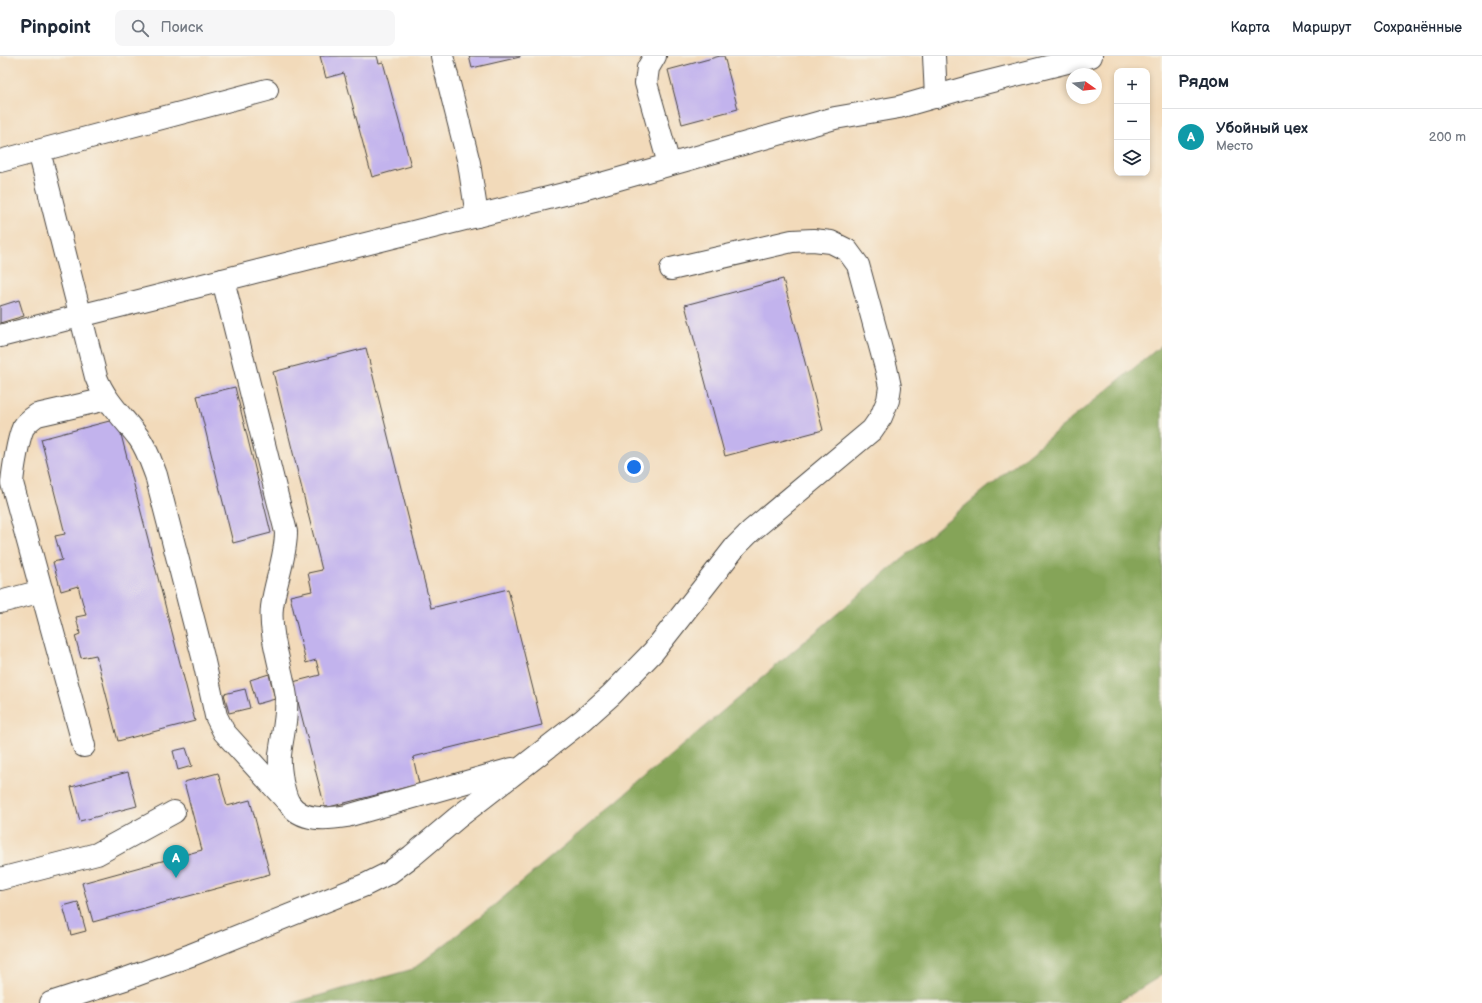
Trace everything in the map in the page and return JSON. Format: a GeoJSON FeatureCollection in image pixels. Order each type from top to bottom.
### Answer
{"type":"FeatureCollection","features":[{"type":"Feature","properties":{"kind":"lane"},"geometry":{"type":"LineString","coordinates":[[442,56],[469,163],[477,216]]}},
{"type":"Feature","properties":{"kind":"lane"},"geometry":{"type":"LineString","coordinates":[[655,56],[648,68],[646,83],[669,164]]}},
{"type":"Feature","properties":{"kind":"lane"},"geometry":{"type":"LineString","coordinates":[[934,56],[936,97]]}},
{"type":"Feature","properties":{"kind":"lane"},"geometry":{"type":"LineString","coordinates":[[0,336],[576,191],[835,118],[899,107],[972,86],[1090,56]]}},
{"type":"Feature","properties":{"kind":"lane"},"geometry":{"type":"LineString","coordinates":[[0,161],[267,90]]}},
{"type":"Feature","properties":{"kind":"lane"},"geometry":{"type":"LineString","coordinates":[[39,151],[96,377],[100,388],[139,439],[149,456],[156,475],[203,657],[216,716],[224,732],[288,803],[299,813],[314,818],[329,819],[347,816],[522,766]]}},
{"type":"Feature","properties":{"kind":"lane"},"geometry":{"type":"LineString","coordinates":[[51,1003],[128,978],[191,955],[365,885],[389,873],[522,766],[583,720],[632,675],[653,652],[736,546],[751,531],[872,430],[881,417],[888,400],[890,386],[858,265],[847,250],[831,242],[813,240],[792,241],[671,269]]}},
{"type":"Feature","properties":{"kind":"lane"},"geometry":{"type":"LineString","coordinates":[[223,280],[286,532],[286,545],[272,607],[272,625],[286,698],[286,716],[280,757],[283,784],[288,803]]}},
{"type":"Feature","properties":{"kind":"lane"},"geometry":{"type":"LineString","coordinates":[[84,746],[12,483],[13,472],[23,430],[28,421],[37,415],[107,398]]}},
{"type":"Feature","properties":{"kind":"lane"},"geometry":{"type":"LineString","coordinates":[[0,602],[42,591]]}},
{"type":"Feature","properties":{"kind":"lane"},"geometry":{"type":"LineString","coordinates":[[441,789],[453,792],[460,800],[461,806],[457,818]]}},
{"type":"Feature","properties":{"kind":"lane"},"geometry":{"type":"LineString","coordinates":[[0,879],[96,854],[174,812]]}},
{"type":"Feature","properties":{"kind":"green space"},"geometry":{"type":"Polygon","coordinates":[[[1162,345],[1162,975],[1117,1003],[293,1003],[413,969],[484,914],[938,528],[1162,345]]]}},
{"type":"Feature","properties":{"kind":"building"},"geometry":{"type":"Polygon","coordinates":[[[320,56],[377,56],[379,63],[383,62],[411,166],[372,177],[344,73],[326,78],[320,56]]]}},
{"type":"Feature","properties":{"kind":"building"},"geometry":{"type":"Polygon","coordinates":[[[469,56],[520,56],[520,57],[472,68],[469,56]]]}},
{"type":"Feature","properties":{"kind":"building"},"geometry":{"type":"Polygon","coordinates":[[[724,56],[738,109],[682,124],[668,70],[724,56]]]}},
{"type":"Feature","properties":{"kind":"building"},"geometry":{"type":"Polygon","coordinates":[[[783,279],[823,430],[725,456],[685,305],[783,279]]]}},
{"type":"Feature","properties":{"kind":"building"},"geometry":{"type":"Polygon","coordinates":[[[19,300],[24,316],[0,323],[0,306],[19,300]]]}},
{"type":"Feature","properties":{"kind":"building"},"geometry":{"type":"Polygon","coordinates":[[[366,348],[431,608],[508,589],[542,725],[413,757],[419,784],[325,808],[293,682],[320,675],[316,660],[306,663],[290,596],[312,591],[308,573],[322,570],[273,372],[366,348]]]}},
{"type":"Feature","properties":{"kind":"building"},"geometry":{"type":"Polygon","coordinates":[[[235,387],[271,533],[233,543],[197,396],[235,387]]]}},
{"type":"Feature","properties":{"kind":"building"},"geometry":{"type":"Polygon","coordinates":[[[117,419],[195,721],[118,741],[96,655],[81,658],[75,636],[80,634],[76,617],[86,615],[78,586],[61,591],[53,562],[62,560],[55,536],[65,534],[41,439],[117,419]]]}},
{"type":"Feature","properties":{"kind":"building"},"geometry":{"type":"Polygon","coordinates":[[[269,674],[275,699],[257,704],[250,680],[269,674]]]}},
{"type":"Feature","properties":{"kind":"building"},"geometry":{"type":"Polygon","coordinates":[[[245,689],[250,708],[229,713],[224,694],[245,689]]]}},
{"type":"Feature","properties":{"kind":"building"},"geometry":{"type":"Polygon","coordinates":[[[186,748],[192,766],[178,770],[173,751],[186,748]]]}},
{"type":"Feature","properties":{"kind":"building"},"geometry":{"type":"Polygon","coordinates":[[[128,772],[137,806],[80,821],[71,787],[128,772]]]}},
{"type":"Feature","properties":{"kind":"building"},"geometry":{"type":"Polygon","coordinates":[[[218,773],[227,806],[250,800],[270,874],[93,922],[82,883],[202,850],[184,782],[218,773]]]}},
{"type":"Feature","properties":{"kind":"building"},"geometry":{"type":"Polygon","coordinates":[[[78,902],[86,931],[71,935],[63,906],[78,902]]]}},
{"type":"Feature","properties":{"kind":"place","name":"Убойный цех"},"geometry":{"type":"Point","coordinates":[176,878]}}]}
